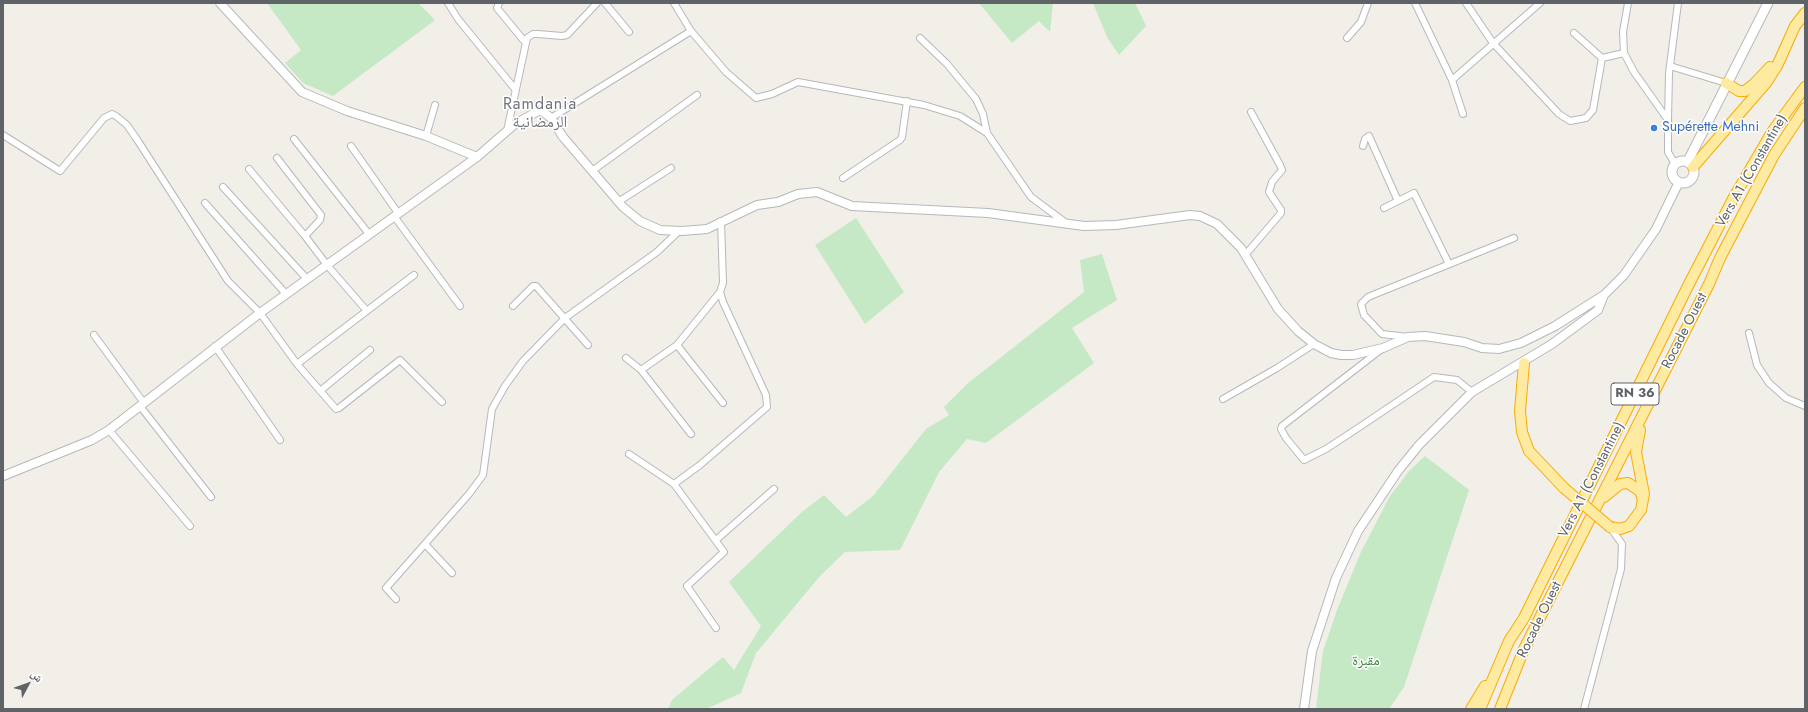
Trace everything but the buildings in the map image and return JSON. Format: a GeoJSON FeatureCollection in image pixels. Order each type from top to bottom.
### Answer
{"type":"FeatureCollection","features":[{"type":"Feature","properties":{"kind":"highway"},"geometry":{"type":"LineString","coordinates":[[1726,83],[1739,91],[1745,91],[1754,84],[1771,66],[1780,51],[1794,18],[1805,5]]}},
{"type":"Feature","properties":{"kind":"highway"},"geometry":{"type":"LineString","coordinates":[[1690,164],[1766,83],[1777,66],[1795,26],[1805,13]]}},
{"type":"Feature","properties":{"kind":"highway"},"geometry":{"type":"LineString","coordinates":[[1766,83],[1771,66]]}},
{"type":"Feature","properties":{"kind":"highway","name":"Vers A1 (Constantine)"},"geometry":{"type":"LineString","coordinates":[[1480,709],[1508,641],[1524,618],[1675,311],[1734,197],[1772,132],[1805,87]]}},
{"type":"Feature","properties":{"kind":"highway","name":"Rocade Ouest"},"geometry":{"type":"LineString","coordinates":[[1500,709],[1524,649],[1760,180],[1774,155],[1805,108]]}},
{"type":"Feature","properties":{"kind":"highway"},"geometry":{"type":"LineString","coordinates":[[1524,363],[1520,411],[1522,432],[1529,451],[1564,488],[1610,527],[1620,529],[1629,526],[1638,516],[1643,502],[1644,494],[1636,452],[1645,410]]}},
{"type":"Feature","properties":{"kind":"highway"},"geometry":{"type":"LineString","coordinates":[[1597,506],[1612,489],[1620,484],[1628,483],[1640,491],[1643,502]]}},
{"type":"Feature","properties":{"kind":"highway"},"geometry":{"type":"LineString","coordinates":[[1471,709],[1497,667]]}},
{"type":"Feature","properties":{"kind":"main road"},"geometry":{"type":"LineString","coordinates":[[1690,164],[1681,161],[1675,164],[1672,174],[1679,182],[1690,181],[1694,174],[1690,164],[1726,83],[1768,3]]}},
{"type":"Feature","properties":{"kind":"street"},"geometry":{"type":"LineString","coordinates":[[220,3],[302,92],[347,111],[426,136],[477,157]]}},
{"type":"Feature","properties":{"kind":"street"},"geometry":{"type":"LineString","coordinates":[[448,3],[458,19],[515,89]]}},
{"type":"Feature","properties":{"kind":"street"},"geometry":{"type":"LineString","coordinates":[[499,3],[497,8],[525,42]]}},
{"type":"Feature","properties":{"kind":"street"},"geometry":{"type":"LineString","coordinates":[[507,131],[525,42],[533,34],[567,35],[597,3]]}},
{"type":"Feature","properties":{"kind":"street"},"geometry":{"type":"LineString","coordinates":[[605,3],[629,32]]}},
{"type":"Feature","properties":{"kind":"street"},"geometry":{"type":"LineString","coordinates":[[674,3],[691,31],[726,72],[756,98],[772,94],[798,82],[907,101],[960,116],[987,133]]}},
{"type":"Feature","properties":{"kind":"street"},"geometry":{"type":"LineString","coordinates":[[1347,38],[1361,22],[1368,3]]}},
{"type":"Feature","properties":{"kind":"street"},"geometry":{"type":"LineString","coordinates":[[1415,3],[1452,80],[1463,114]]}},
{"type":"Feature","properties":{"kind":"street"},"geometry":{"type":"LineString","coordinates":[[1466,3],[1493,43],[1559,114],[1570,120],[1586,118],[1592,110],[1602,58]]}},
{"type":"Feature","properties":{"kind":"street"},"geometry":{"type":"LineString","coordinates":[[1452,80],[1540,3]]}},
{"type":"Feature","properties":{"kind":"street"},"geometry":{"type":"LineString","coordinates":[[1628,3],[1623,32],[1624,53],[1634,72],[1668,120]]}},
{"type":"Feature","properties":{"kind":"street"},"geometry":{"type":"LineString","coordinates":[[1675,164],[1668,152],[1668,120],[1670,66],[1678,3]]}},
{"type":"Feature","properties":{"kind":"street"},"geometry":{"type":"LineString","coordinates":[[551,118],[691,31]]}},
{"type":"Feature","properties":{"kind":"street"},"geometry":{"type":"LineString","coordinates":[[1574,33],[1602,58]]}},
{"type":"Feature","properties":{"kind":"street"},"geometry":{"type":"LineString","coordinates":[[920,38],[948,64],[976,99],[983,114],[987,133],[1031,197],[1067,224]]}},
{"type":"Feature","properties":{"kind":"street"},"geometry":{"type":"LineString","coordinates":[[1602,58],[1624,53]]}},
{"type":"Feature","properties":{"kind":"street"},"geometry":{"type":"LineString","coordinates":[[1670,66],[1726,83]]}},
{"type":"Feature","properties":{"kind":"street"},"geometry":{"type":"LineString","coordinates":[[592,171],[697,95]]}},
{"type":"Feature","properties":{"kind":"street"},"geometry":{"type":"LineString","coordinates":[[843,178],[900,140],[902,137],[907,101]]}},
{"type":"Feature","properties":{"kind":"street"},"geometry":{"type":"LineString","coordinates":[[426,136],[435,105]]}},
{"type":"Feature","properties":{"kind":"street"},"geometry":{"type":"LineString","coordinates":[[3,476],[92,440],[109,430],[215,346],[477,157],[515,124],[538,111],[542,111],[551,118],[563,137],[618,202],[640,222],[660,230],[680,231],[707,229],[757,205],[778,202],[798,194],[817,192],[852,206],[988,212],[1084,226],[1116,225],[1190,215],[1200,216],[1217,224],[1246,254],[1278,309],[1298,331],[1314,344],[1331,353],[1353,355],[1383,348],[1408,337]]}},
{"type":"Feature","properties":{"kind":"street"},"geometry":{"type":"LineString","coordinates":[[1246,254],[1281,213],[1281,210],[1269,192],[1272,182],[1282,170],[1251,112]]}},
{"type":"Feature","properties":{"kind":"street"},"geometry":{"type":"LineString","coordinates":[[3,135],[56,171],[60,171],[104,118],[112,114],[116,116],[126,125],[138,141],[228,281],[260,313],[298,364],[336,409],[400,360],[442,402]]}},
{"type":"Feature","properties":{"kind":"street"},"geometry":{"type":"LineString","coordinates":[[1363,146],[1364,139],[1369,136],[1398,201]]}},
{"type":"Feature","properties":{"kind":"street"},"geometry":{"type":"LineString","coordinates":[[294,139],[369,234]]}},
{"type":"Feature","properties":{"kind":"street"},"geometry":{"type":"LineString","coordinates":[[351,146],[396,215],[460,306]]}},
{"type":"Feature","properties":{"kind":"street"},"geometry":{"type":"LineString","coordinates":[[277,158],[321,215],[320,220],[305,236]]}},
{"type":"Feature","properties":{"kind":"street"},"geometry":{"type":"LineString","coordinates":[[618,202],[671,168]]}},
{"type":"Feature","properties":{"kind":"street"},"geometry":{"type":"LineString","coordinates":[[249,169],[305,236],[327,265],[367,311]]}},
{"type":"Feature","properties":{"kind":"street"},"geometry":{"type":"LineString","coordinates":[[1514,238],[1368,297],[1361,304],[1364,315],[1382,334],[1408,337],[1444,338],[1464,342],[1482,348],[1499,350],[1521,343],[1555,326],[1604,294],[1624,275],[1656,229],[1679,182]]}},
{"type":"Feature","properties":{"kind":"street"},"geometry":{"type":"LineString","coordinates":[[223,187],[306,279]]}},
{"type":"Feature","properties":{"kind":"street"},"geometry":{"type":"LineString","coordinates":[[1384,208],[1414,193],[1449,264]]}},
{"type":"Feature","properties":{"kind":"street"},"geometry":{"type":"LineString","coordinates":[[205,203],[286,294]]}},
{"type":"Feature","properties":{"kind":"street"},"geometry":{"type":"LineString","coordinates":[[641,370],[677,345],[720,292],[723,283],[721,221]]}},
{"type":"Feature","properties":{"kind":"street"},"geometry":{"type":"LineString","coordinates":[[396,599],[386,588],[469,494],[483,475],[492,409],[505,386],[523,361],[565,318],[657,252],[680,231]]}},
{"type":"Feature","properties":{"kind":"street"},"geometry":{"type":"LineString","coordinates":[[298,364],[414,275]]}},
{"type":"Feature","properties":{"kind":"street"},"geometry":{"type":"LineString","coordinates":[[513,306],[533,286],[536,286],[588,345]]}},
{"type":"Feature","properties":{"kind":"street"},"geometry":{"type":"LineString","coordinates":[[674,484],[700,466],[767,407],[766,395],[723,302],[720,292]]}},
{"type":"Feature","properties":{"kind":"street"},"geometry":{"type":"LineString","coordinates":[[1304,709],[1312,651],[1336,578],[1358,531],[1398,471],[1419,445],[1472,392],[1524,363],[1598,310],[1604,294]]}},
{"type":"Feature","properties":{"kind":"street"},"geometry":{"type":"LineString","coordinates":[[1749,333],[1758,365],[1770,383],[1786,398],[1805,406]]}},
{"type":"Feature","properties":{"kind":"street"},"geometry":{"type":"LineString","coordinates":[[94,335],[142,404],[211,496]]}},
{"type":"Feature","properties":{"kind":"street"},"geometry":{"type":"LineString","coordinates":[[1223,399],[1277,368],[1314,344]]}},
{"type":"Feature","properties":{"kind":"street"},"geometry":{"type":"LineString","coordinates":[[677,345],[723,402]]}},
{"type":"Feature","properties":{"kind":"street"},"geometry":{"type":"LineString","coordinates":[[215,346],[280,440]]}},
{"type":"Feature","properties":{"kind":"street"},"geometry":{"type":"LineString","coordinates":[[1383,348],[1282,426],[1281,430],[1286,438],[1304,460],[1352,433],[1434,377],[1457,380],[1472,392]]}},
{"type":"Feature","properties":{"kind":"street"},"geometry":{"type":"LineString","coordinates":[[320,390],[370,350]]}},
{"type":"Feature","properties":{"kind":"street"},"geometry":{"type":"LineString","coordinates":[[626,358],[641,370],[691,434]]}},
{"type":"Feature","properties":{"kind":"street"},"geometry":{"type":"LineString","coordinates":[[109,430],[190,526]]}},
{"type":"Feature","properties":{"kind":"street"},"geometry":{"type":"LineString","coordinates":[[629,454],[674,484],[724,552],[687,586],[716,628]]}},
{"type":"Feature","properties":{"kind":"street"},"geometry":{"type":"LineString","coordinates":[[716,540],[774,489]]}},
{"type":"Feature","properties":{"kind":"street"},"geometry":{"type":"LineString","coordinates":[[1584,709],[1620,569],[1624,533],[1629,526]]}},
{"type":"Feature","properties":{"kind":"street"},"geometry":{"type":"LineString","coordinates":[[1610,527],[1622,544]]}},
{"type":"Feature","properties":{"kind":"street"},"geometry":{"type":"LineString","coordinates":[[425,544],[452,572]]}},
{"type":"Feature","properties":{"kind":"green space"},"geometry":{"type":"Polygon","coordinates":[[[267,3],[418,3],[435,20],[333,96],[303,83],[285,63],[301,50],[267,3]]]}},
{"type":"Feature","properties":{"kind":"green space"},"geometry":{"type":"Polygon","coordinates":[[[979,3],[1053,3],[1050,32],[1039,21],[1012,43],[979,3]]]}},
{"type":"Feature","properties":{"kind":"green space"},"geometry":{"type":"Polygon","coordinates":[[[1093,3],[1135,3],[1146,26],[1119,55],[1107,37],[1093,3]]]}},
{"type":"Feature","properties":{"kind":"green space"},"geometry":{"type":"Polygon","coordinates":[[[856,218],[904,292],[865,324],[815,245],[856,218]]]}},
{"type":"Feature","properties":{"kind":"green space"},"geometry":{"type":"Polygon","coordinates":[[[1102,254],[1117,300],[1072,328],[1094,363],[986,443],[967,439],[939,472],[900,550],[845,552],[820,576],[756,653],[741,693],[706,709],[668,709],[672,700],[723,657],[734,670],[761,626],[729,582],[802,512],[824,495],[846,517],[873,496],[926,429],[949,415],[944,407],[967,384],[1084,292],[1080,260],[1102,254]]]}},
{"type":"Feature","properties":{"kind":"green space","name":"مقبرة"},"geometry":{"type":"Polygon","coordinates":[[[1425,456],[1469,490],[1404,687],[1389,709],[1316,709],[1323,651],[1337,610],[1361,552],[1390,496],[1410,470],[1425,456]]]}},
{"type":"Feature","properties":{"kind":"place","name":"Supérette Mehni"},"geometry":{"type":"Point","coordinates":[1654,128]}},
{"type":"Feature","properties":{"kind":"district","name":"Ramdania الرمضانية"},"geometry":{"type":"Point","coordinates":[540,114]}}]}
